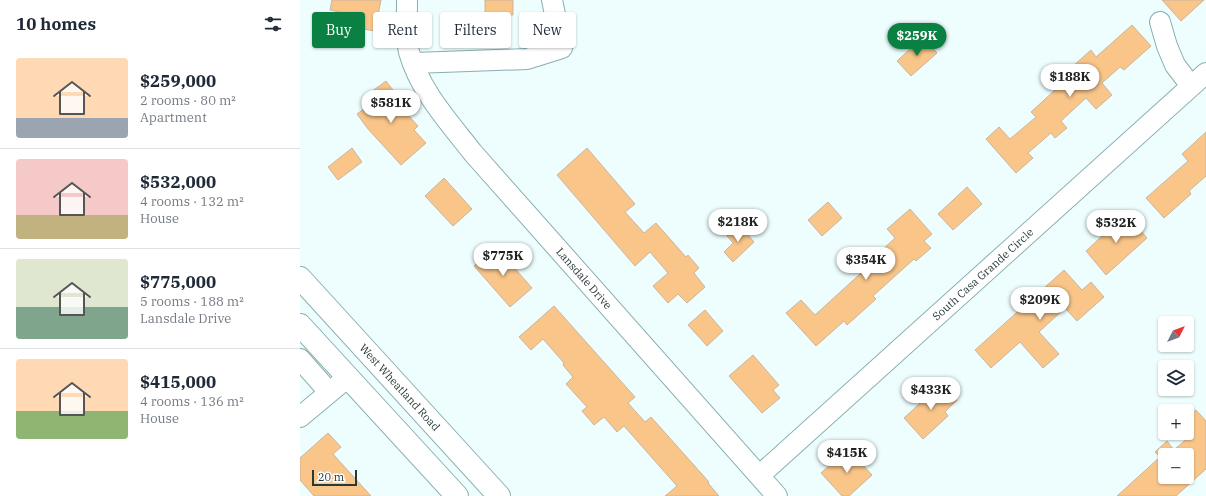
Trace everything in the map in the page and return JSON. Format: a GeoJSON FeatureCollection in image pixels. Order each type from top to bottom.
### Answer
{"type":"FeatureCollection","features":[{"type":"Feature","properties":{"kind":"main road","name":"West Wheatland Road"},"geometry":{"type":"LineString","coordinates":[[300,278],[499,496]]}},
{"type":"Feature","properties":{"kind":"main road"},"geometry":{"type":"LineString","coordinates":[[300,325],[457,496]]}},
{"type":"Feature","properties":{"kind":"street","name":"Lansdale Drive"},"geometry":{"type":"LineString","coordinates":[[408,0],[409,51],[419,77],[434,102],[473,153],[777,496]]}},
{"type":"Feature","properties":{"kind":"street"},"geometry":{"type":"LineString","coordinates":[[414,63],[528,59],[562,48],[552,0]]}},
{"type":"Feature","properties":{"kind":"street"},"geometry":{"type":"LineString","coordinates":[[1160,22],[1175,65],[1192,86]]}},
{"type":"Feature","properties":{"kind":"street","name":"South Casa Grande Circle"},"geometry":{"type":"LineString","coordinates":[[760,476],[1206,73]]}},
{"type":"Feature","properties":{"kind":"street"},"geometry":{"type":"LineString","coordinates":[[300,359],[329,392]]}},
{"type":"Feature","properties":{"kind":"street"},"geometry":{"type":"LineString","coordinates":[[300,417],[348,377]]}},
{"type":"Feature","properties":{"kind":"building"},"geometry":{"type":"Polygon","coordinates":[[[332,0],[381,0],[379,12],[373,12],[373,31],[365,29],[365,12],[340,12],[330,10],[332,0]]]}},
{"type":"Feature","properties":{"kind":"building"},"geometry":{"type":"Polygon","coordinates":[[[485,0],[513,0],[513,15],[511,15],[511,12],[485,12],[485,0]]]}},
{"type":"Feature","properties":{"kind":"building"},"geometry":{"type":"Polygon","coordinates":[[[1162,0],[1204,0],[1181,21],[1162,0]]]}},
{"type":"Feature","properties":{"kind":"building"},"geometry":{"type":"Polygon","coordinates":[[[1132,25],[1151,46],[1124,70],[1120,67],[1102,83],[1112,95],[1096,109],[1086,98],[1061,121],[1067,128],[1055,138],[1051,133],[1028,153],[1033,158],[1016,173],[986,139],[999,127],[1010,139],[1036,117],[1031,112],[1068,78],[1064,74],[1091,50],[1096,57],[1132,25]]]}},
{"type":"Feature","properties":{"kind":"building"},"geometry":{"type":"Polygon","coordinates":[[[923,37],[937,53],[911,76],[897,61],[923,37]]]}},
{"type":"Feature","properties":{"kind":"building"},"geometry":{"type":"Polygon","coordinates":[[[386,81],[399,98],[395,101],[418,126],[414,130],[426,143],[401,165],[368,129],[357,114],[368,106],[363,98],[386,81]]]}},
{"type":"Feature","properties":{"kind":"building"},"geometry":{"type":"Polygon","coordinates":[[[1206,132],[1206,176],[1189,191],[1191,194],[1164,218],[1146,198],[1188,161],[1182,154],[1206,132]]]}},
{"type":"Feature","properties":{"kind":"building"},"geometry":{"type":"Polygon","coordinates":[[[352,148],[362,162],[338,180],[328,167],[352,148]]]}},
{"type":"Feature","properties":{"kind":"building"},"geometry":{"type":"Polygon","coordinates":[[[587,148],[635,204],[625,212],[644,233],[656,223],[686,257],[688,255],[699,268],[694,273],[705,287],[687,303],[678,294],[668,303],[653,286],[668,273],[650,252],[635,266],[557,175],[587,148]]]}},
{"type":"Feature","properties":{"kind":"building"},"geometry":{"type":"Polygon","coordinates":[[[444,178],[472,209],[453,226],[425,196],[444,178]]]}},
{"type":"Feature","properties":{"kind":"building"},"geometry":{"type":"Polygon","coordinates":[[[967,187],[982,204],[953,230],[938,214],[967,187]]]}},
{"type":"Feature","properties":{"kind":"building"},"geometry":{"type":"Polygon","coordinates":[[[828,202],[842,218],[822,236],[808,220],[828,202]]]}},
{"type":"Feature","properties":{"kind":"building"},"geometry":{"type":"Polygon","coordinates":[[[910,209],[932,234],[924,241],[931,248],[916,261],[914,259],[873,296],[876,299],[847,325],[844,321],[816,346],[786,313],[801,300],[815,315],[861,273],[859,271],[895,238],[887,229],[910,209]]]}},
{"type":"Feature","properties":{"kind":"building"},"geometry":{"type":"Polygon","coordinates":[[[1126,214],[1147,238],[1106,275],[1086,251],[1126,214]]]}},
{"type":"Feature","properties":{"kind":"building"},"geometry":{"type":"Polygon","coordinates":[[[739,225],[754,242],[733,262],[724,252],[733,243],[727,236],[739,225]]]}},
{"type":"Feature","properties":{"kind":"building"},"geometry":{"type":"Polygon","coordinates":[[[496,247],[532,288],[510,307],[474,266],[496,247]]]}},
{"type":"Feature","properties":{"kind":"building"},"geometry":{"type":"Polygon","coordinates":[[[1064,270],[1082,290],[1091,282],[1104,297],[1077,321],[1065,308],[1039,332],[1059,354],[1043,368],[1020,342],[991,368],[975,350],[1064,270]]]}},
{"type":"Feature","properties":{"kind":"building"},"geometry":{"type":"Polygon","coordinates":[[[554,306],[635,397],[628,403],[645,422],[651,417],[709,482],[708,483],[719,496],[665,496],[677,486],[624,426],[617,432],[604,417],[594,425],[582,411],[587,407],[566,384],[573,377],[563,365],[564,363],[543,339],[531,350],[519,337],[554,306]]]}},
{"type":"Feature","properties":{"kind":"building"},"geometry":{"type":"Polygon","coordinates":[[[705,310],[723,331],[707,346],[688,325],[705,310]]]}},
{"type":"Feature","properties":{"kind":"building"},"geometry":{"type":"Polygon","coordinates":[[[753,355],[779,385],[773,390],[780,398],[762,413],[729,376],[753,355]]]}},
{"type":"Feature","properties":{"kind":"building"},"geometry":{"type":"Polygon","coordinates":[[[942,383],[957,400],[945,412],[948,416],[923,439],[904,418],[942,383]]]}},
{"type":"Feature","properties":{"kind":"building"},"geometry":{"type":"Polygon","coordinates":[[[1196,410],[1206,421],[1206,469],[1194,480],[1194,448],[1176,448],[1185,440],[1194,440],[1194,412],[1196,410]]]}},
{"type":"Feature","properties":{"kind":"building"},"geometry":{"type":"Polygon","coordinates":[[[328,433],[341,447],[333,454],[371,496],[314,496],[300,480],[300,458],[328,433]]]}},
{"type":"Feature","properties":{"kind":"building"},"geometry":{"type":"Polygon","coordinates":[[[1167,441],[1172,448],[1159,448],[1167,441]]]}},
{"type":"Feature","properties":{"kind":"building"},"geometry":{"type":"Polygon","coordinates":[[[848,449],[872,475],[849,496],[842,496],[821,473],[848,449]]]}},
{"type":"Feature","properties":{"kind":"building"},"geometry":{"type":"Polygon","coordinates":[[[1158,459],[1158,484],[1189,484],[1176,496],[1117,496],[1158,459]]]}}]}
